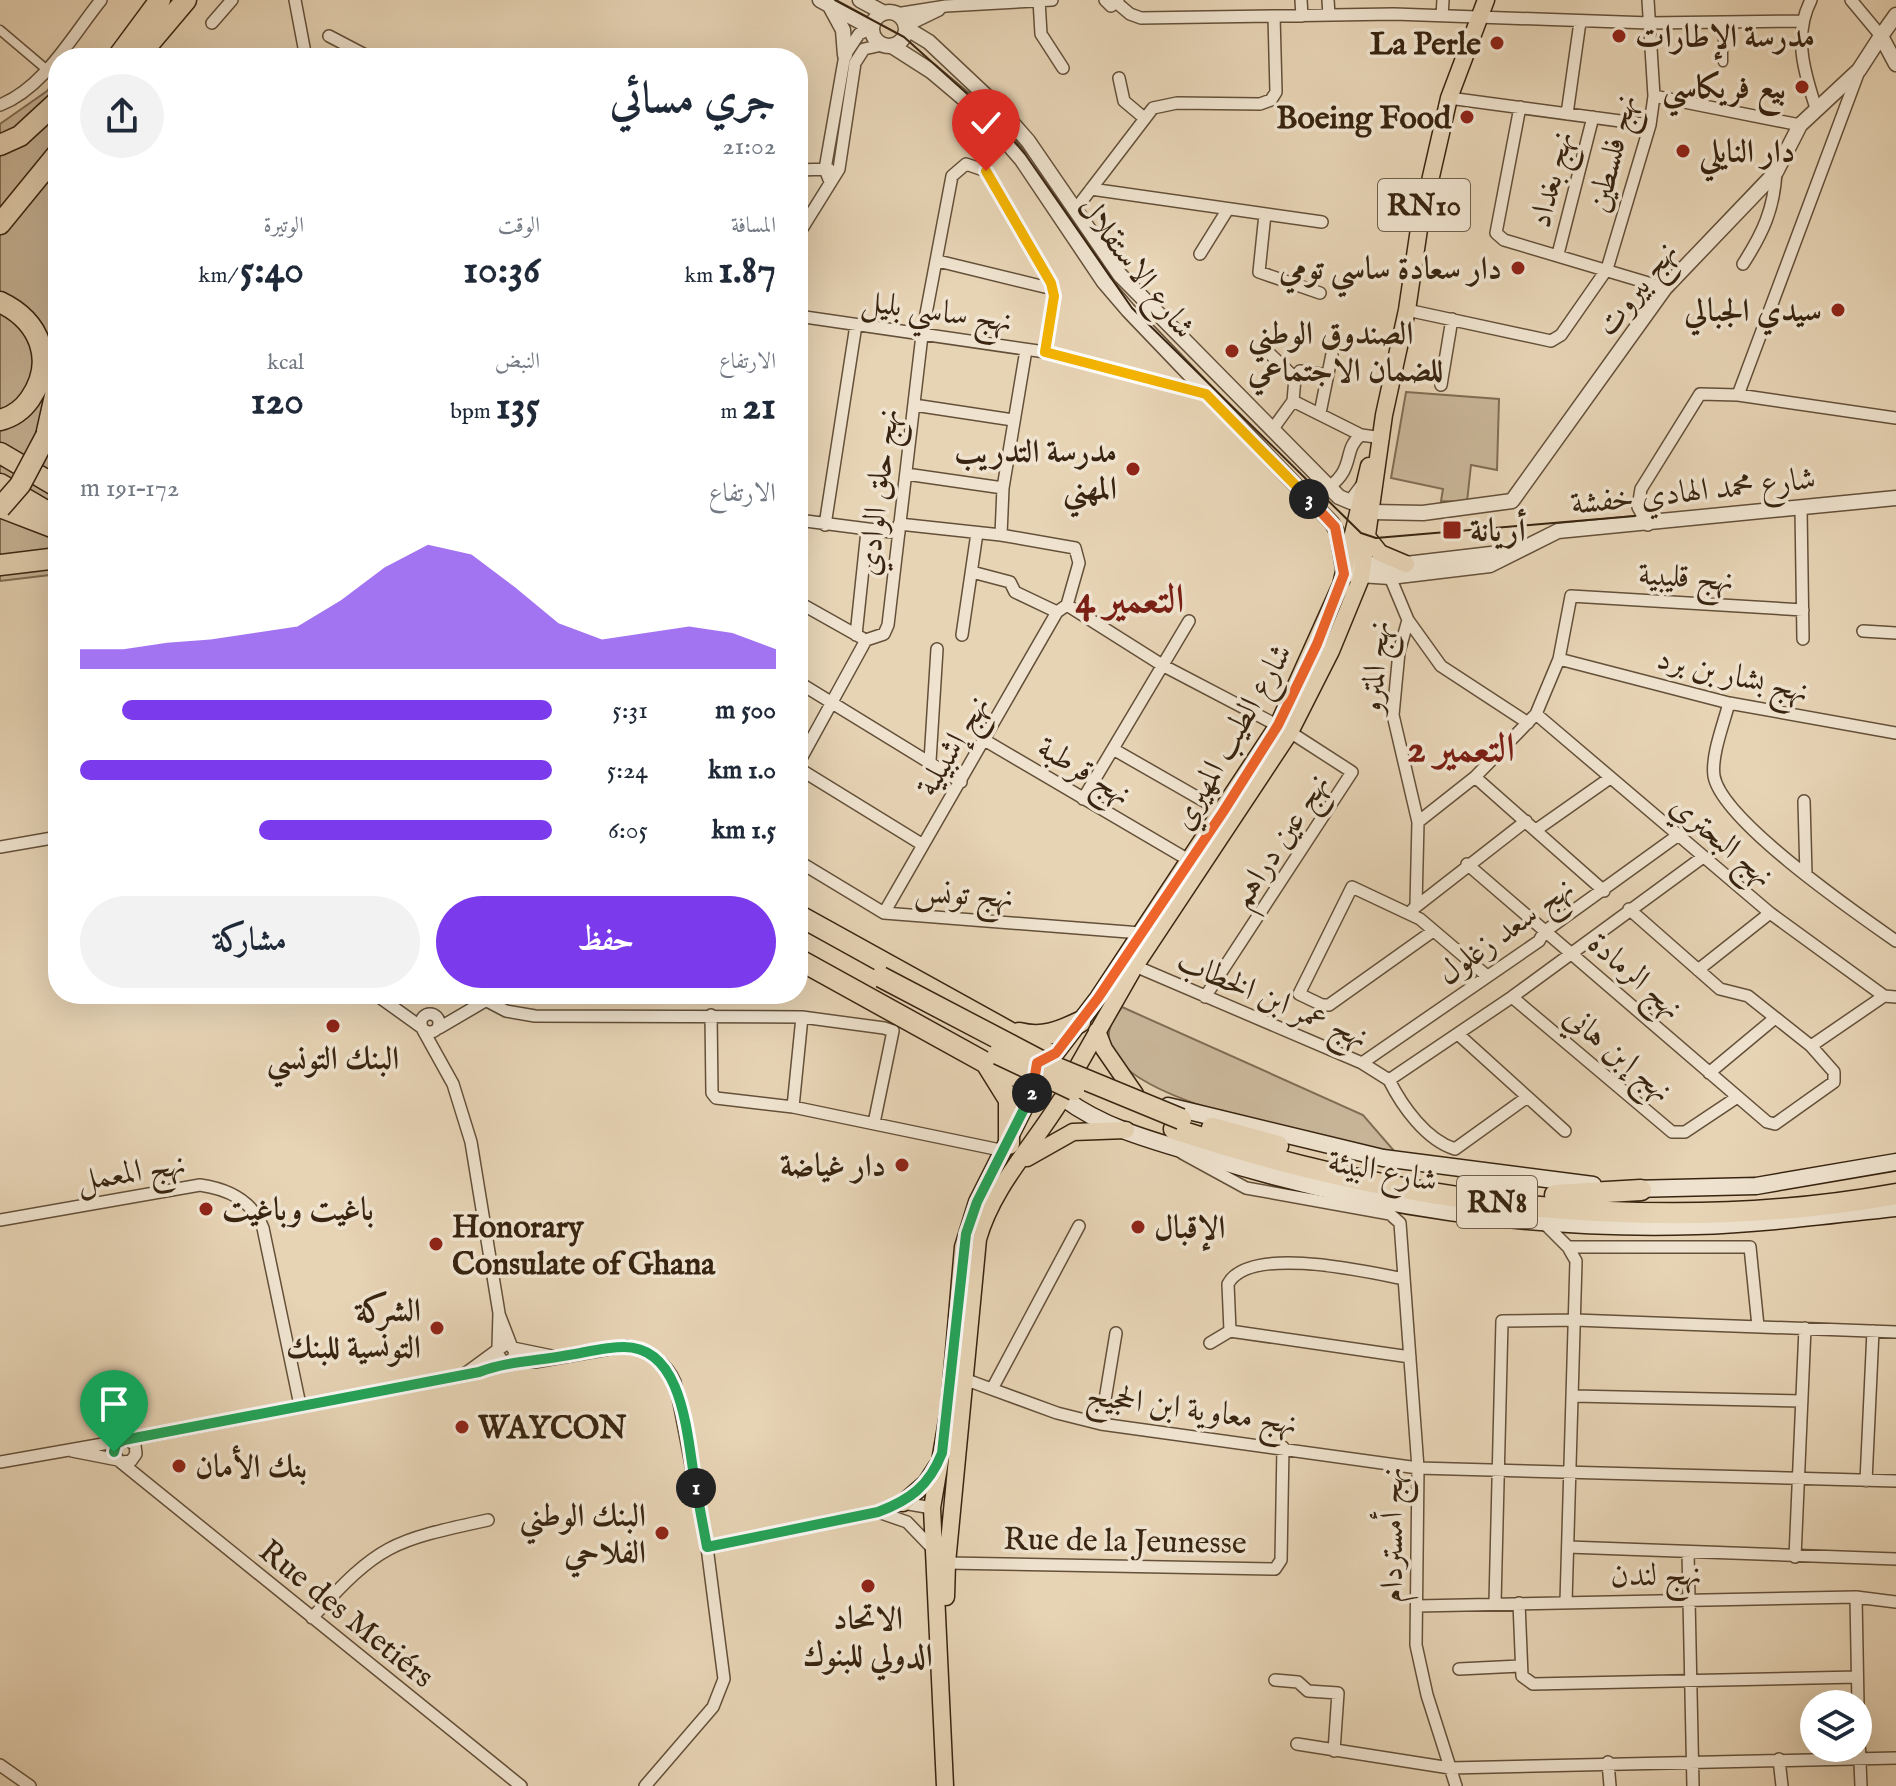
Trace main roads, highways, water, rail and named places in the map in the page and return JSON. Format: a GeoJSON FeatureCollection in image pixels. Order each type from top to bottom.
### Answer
{"type":"FeatureCollection","features":[{"type":"Feature","properties":{"kind":"highway"},"geometry":{"type":"LineString","coordinates":[[123,48],[160,0]]}},
{"type":"Feature","properties":{"kind":"highway"},"geometry":{"type":"LineString","coordinates":[[145,48],[184,2]]}},
{"type":"Feature","properties":{"kind":"highway"},"geometry":{"type":"LineString","coordinates":[[159,48],[184,2]]}},
{"type":"Feature","properties":{"kind":"highway"},"geometry":{"type":"LineString","coordinates":[[114,48],[133,33]]}},
{"type":"Feature","properties":{"kind":"highway"},"geometry":{"type":"LineString","coordinates":[[0,145],[28,128],[48,110]]}},
{"type":"Feature","properties":{"kind":"highway"},"geometry":{"type":"LineString","coordinates":[[0,136],[28,128]]}},
{"type":"Feature","properties":{"kind":"highway"},"geometry":{"type":"LineString","coordinates":[[0,203],[48,146]]}},
{"type":"Feature","properties":{"kind":"highway"},"geometry":{"type":"LineString","coordinates":[[0,224],[48,165]]}},
{"type":"Feature","properties":{"kind":"highway"},"geometry":{"type":"LineString","coordinates":[[0,302],[27,318],[39,339],[43,368],[41,381],[25,405],[0,420]]}},
{"type":"Feature","properties":{"kind":"highway"},"geometry":{"type":"LineString","coordinates":[[48,427],[20,485],[0,508],[48,526]]}},
{"type":"Feature","properties":{"kind":"highway"},"geometry":{"type":"LineString","coordinates":[[0,453],[48,481]]}},
{"type":"Feature","properties":{"kind":"highway"},"geometry":{"type":"LineString","coordinates":[[0,467],[48,495]]}},
{"type":"Feature","properties":{"kind":"highway"},"geometry":{"type":"LineString","coordinates":[[0,484],[48,512]]}},
{"type":"Feature","properties":{"kind":"highway"},"geometry":{"type":"LineString","coordinates":[[0,565],[48,559]]}},
{"type":"Feature","properties":{"kind":"highway"},"geometry":{"type":"LineString","coordinates":[[808,920],[1053,1054]]}},
{"type":"Feature","properties":{"kind":"highway","name":"RN8"},"geometry":{"type":"LineString","coordinates":[[808,935],[878,983],[1039,1075],[1177,1132],[1306,1167],[1450,1195],[1528,1206],[1697,1212],[1827,1198],[1896,1182]]}},
{"type":"Feature","properties":{"kind":"highway","name":"RN8"},"geometry":{"type":"LineString","coordinates":[[808,952],[878,983]]}},
{"type":"Feature","properties":{"kind":"highway"},"geometry":{"type":"LineString","coordinates":[[808,964],[986,1063],[1034,1086]]}},
{"type":"Feature","properties":{"kind":"highway"},"geometry":{"type":"LineString","coordinates":[[1012,1031],[1034,1037],[1089,1027]]}},
{"type":"Feature","properties":{"kind":"highway"},"geometry":{"type":"LineString","coordinates":[[986,1063],[1009,1100],[1007,1147]]}},
{"type":"Feature","properties":{"kind":"highway","name":"RN8"},"geometry":{"type":"LineString","coordinates":[[1177,1132],[1452,1182],[1555,1195],[1698,1200],[1896,1194]]}},
{"type":"Feature","properties":{"kind":"highway","name":"RN8"},"geometry":{"type":"LineString","coordinates":[[1555,1195],[1641,1190]]}},
{"type":"Feature","properties":{"kind":"main road","name":"شارع الطيب المهيري"},"geometry":{"type":"LineString","coordinates":[[1354,570],[1373,437],[1384,415],[1407,310],[1419,229],[1449,98],[1482,8]]}},
{"type":"Feature","properties":{"kind":"main road","name":"شارع الطيب المهيري"},"geometry":{"type":"LineString","coordinates":[[1078,1068],[1089,1027],[1141,933],[1195,864],[1284,728],[1317,644],[1368,538],[1372,512],[1373,437]]}},
{"type":"Feature","properties":{"kind":"main road"},"geometry":{"type":"LineString","coordinates":[[1368,538],[1380,553],[1406,564]]}},
{"type":"Feature","properties":{"kind":"main road","name":"شارع الطيب المهيري"},"geometry":{"type":"LineString","coordinates":[[1053,1054],[1089,1027],[1135,966],[1223,812],[1284,728]]}},
{"type":"Feature","properties":{"kind":"main road"},"geometry":{"type":"LineString","coordinates":[[1089,1027],[1135,1094]]}},
{"type":"Feature","properties":{"kind":"main road"},"geometry":{"type":"LineString","coordinates":[[1053,1054],[1070,1057],[1078,1068]]}},
{"type":"Feature","properties":{"kind":"main road","name":"RN10"},"geometry":{"type":"LineString","coordinates":[[945,1786],[932,1508],[942,1453],[963,1247],[977,1202],[1007,1147],[1034,1086],[1037,1063],[1053,1054]]}},
{"type":"Feature","properties":{"kind":"main road","name":"شارع البيئة"},"geometry":{"type":"LineString","coordinates":[[1078,1068],[1087,1075],[1135,1094],[1247,1127],[1383,1158],[1453,1170],[1641,1190],[1756,1186],[1896,1162]]}},
{"type":"Feature","properties":{"kind":"main road","name":"RN10"},"geometry":{"type":"LineString","coordinates":[[956,1786],[947,1563],[978,1239],[990,1209],[1013,1169],[1063,1100],[1078,1087],[1078,1068]]}},
{"type":"Feature","properties":{"kind":"main road"},"geometry":{"type":"LineString","coordinates":[[1034,1086],[1047,1099],[1063,1100]]}},
{"type":"Feature","properties":{"kind":"main road","name":"شارع البيئة"},"geometry":{"type":"LineString","coordinates":[[1063,1100],[1126,1130],[1177,1132],[1235,1166],[1379,1199],[1543,1221],[1696,1226],[1896,1208]]}},
{"type":"Feature","properties":{"kind":"main road"},"geometry":{"type":"LineString","coordinates":[[1013,1169],[1038,1148],[1073,1132],[1126,1130]]}},
{"type":"Feature","properties":{"kind":"main road"},"geometry":{"type":"LineString","coordinates":[[903,1503],[926,1483],[942,1453]]}},
{"type":"Feature","properties":{"kind":"main road"},"geometry":{"type":"LineString","coordinates":[[932,1508],[945,1542],[947,1563]]}},
{"type":"Feature","properties":{"kind":"tram line"},"geometry":{"type":"LineString","coordinates":[[835,0],[904,37],[993,117],[1025,154],[1132,308],[1361,533],[1376,538],[1635,516]]}},
{"type":"Feature","properties":{"kind":"place","name":"مدرسة الإطارات"},"geometry":{"type":"Point","coordinates":[1619,36]}},
{"type":"Feature","properties":{"kind":"place","name":"La Perle"},"geometry":{"type":"Point","coordinates":[1497,43]}},
{"type":"Feature","properties":{"kind":"place","name":"بيع فريكاسي"},"geometry":{"type":"Point","coordinates":[1802,87]}},
{"type":"Feature","properties":{"kind":"place","name":"Boeing Food"},"geometry":{"type":"Point","coordinates":[1467,117]}},
{"type":"Feature","properties":{"kind":"place","name":"دار النايلي"},"geometry":{"type":"Point","coordinates":[1683,151]}},
{"type":"Feature","properties":{"kind":"place","name":"دار سعادة ساسي تومي"},"geometry":{"type":"Point","coordinates":[1518,268]}},
{"type":"Feature","properties":{"kind":"place","name":"سيدي الجبالي"},"geometry":{"type":"Point","coordinates":[1838,310]}},
{"type":"Feature","properties":{"kind":"place","name":"الصندوق الوطني للضمان الاجتماعي"},"geometry":{"type":"Point","coordinates":[1232,351]}},
{"type":"Feature","properties":{"kind":"place","name":"مدرسة التدريب المهني"},"geometry":{"type":"Point","coordinates":[1133,469]}},
{"type":"Feature","properties":{"kind":"place","name":"أريانة"},"geometry":{"type":"Point","coordinates":[1452,530]}},
{"type":"Feature","properties":{"kind":"place","name":"البنك التونسي"},"geometry":{"type":"Point","coordinates":[333,1026]}},
{"type":"Feature","properties":{"kind":"place","name":"دار غياضة"},"geometry":{"type":"Point","coordinates":[902,1165]}},
{"type":"Feature","properties":{"kind":"place","name":"باغيت وباغيت"},"geometry":{"type":"Point","coordinates":[206,1209]}},
{"type":"Feature","properties":{"kind":"place","name":"الإقبال"},"geometry":{"type":"Point","coordinates":[1138,1227]}},
{"type":"Feature","properties":{"kind":"place","name":"Honorary Consulate of Ghana"},"geometry":{"type":"Point","coordinates":[436,1244]}},
{"type":"Feature","properties":{"kind":"place","name":"الشركة التونسية للبنك"},"geometry":{"type":"Point","coordinates":[437,1328]}},
{"type":"Feature","properties":{"kind":"place","name":"WAYCON"},"geometry":{"type":"Point","coordinates":[462,1427]}},
{"type":"Feature","properties":{"kind":"place","name":"بنك الأمان"},"geometry":{"type":"Point","coordinates":[179,1466]}},
{"type":"Feature","properties":{"kind":"place","name":"البنك الوطني الفلاحي"},"geometry":{"type":"Point","coordinates":[662,1533]}},
{"type":"Feature","properties":{"kind":"place","name":"الاتحاد الدولي للبنوك"},"geometry":{"type":"Point","coordinates":[868,1586]}},
{"type":"Feature","properties":{"kind":"district","name":"التعمير 4"},"geometry":{"type":"Point","coordinates":[1130,598]}},
{"type":"Feature","properties":{"kind":"district","name":"التعمير 2"},"geometry":{"type":"Point","coordinates":[1461,747]}}]}
